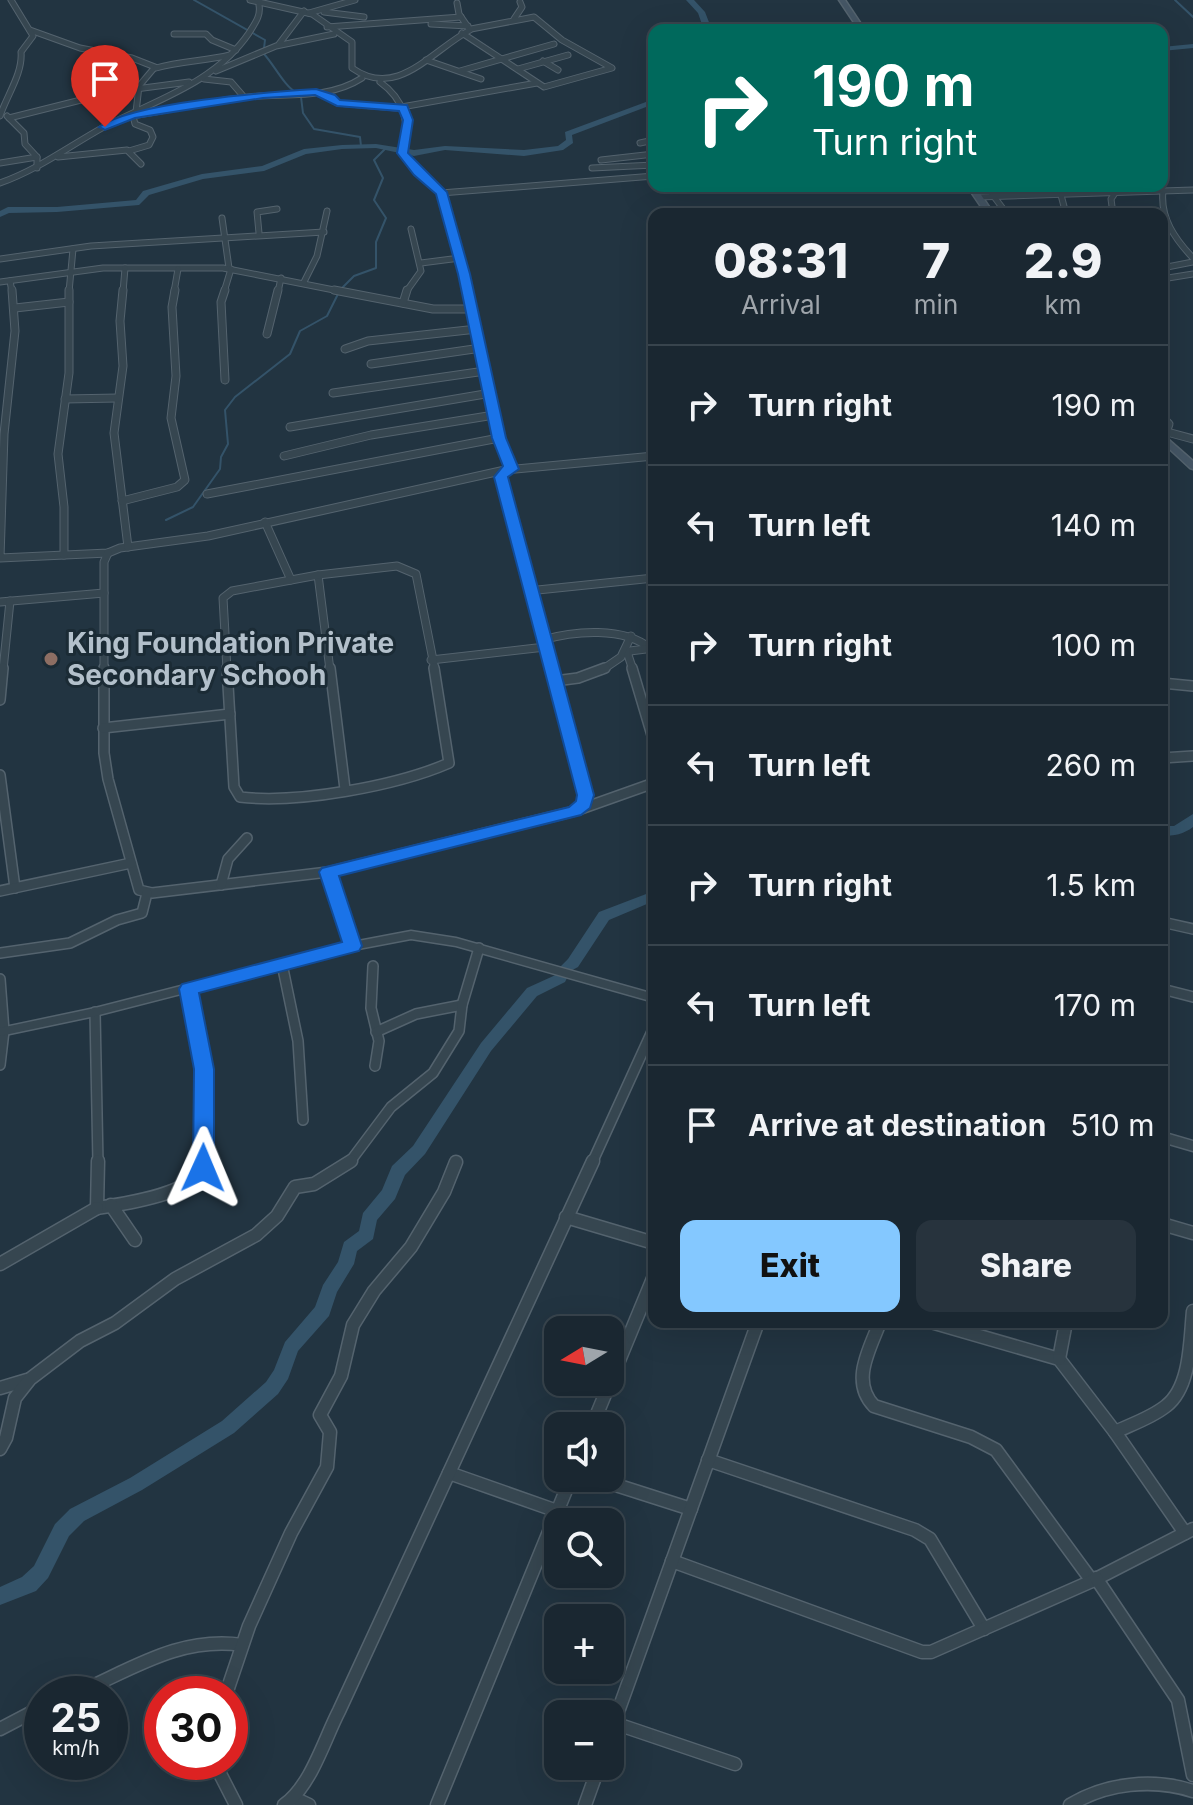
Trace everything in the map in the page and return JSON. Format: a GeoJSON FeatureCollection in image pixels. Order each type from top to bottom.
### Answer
{"type":"FeatureCollection","features":[{"type":"Feature","properties":{"kind":"main road"},"geometry":{"type":"LineString","coordinates":[[842,0],[858,24]]}},
{"type":"Feature","properties":{"kind":"main road"},"geometry":{"type":"LineString","coordinates":[[975,192],[986,208]]}},
{"type":"Feature","properties":{"kind":"main road"},"geometry":{"type":"LineString","coordinates":[[1168,440],[1193,466]]}},
{"type":"Feature","properties":{"kind":"street"},"geometry":{"type":"LineString","coordinates":[[11,0],[17,14],[30,30],[32,39],[21,52],[22,66],[7,93],[2,113],[21,129],[25,144],[37,157],[37,168]]}},
{"type":"Feature","properties":{"kind":"street"},"geometry":{"type":"LineString","coordinates":[[250,0],[259,5],[307,12],[354,0],[364,17]]}},
{"type":"Feature","properties":{"kind":"street"},"geometry":{"type":"LineString","coordinates":[[514,19],[522,9],[520,2]]}},
{"type":"Feature","properties":{"kind":"street"},"geometry":{"type":"LineString","coordinates":[[457,3],[461,17],[470,27]]}},
{"type":"Feature","properties":{"kind":"street"},"geometry":{"type":"LineString","coordinates":[[206,76],[234,52],[259,18],[259,5]]}},
{"type":"Feature","properties":{"kind":"street"},"geometry":{"type":"LineString","coordinates":[[318,10],[364,17],[380,23]]}},
{"type":"Feature","properties":{"kind":"street"},"geometry":{"type":"LineString","coordinates":[[307,12],[334,34],[352,42],[351,65],[360,81]]}},
{"type":"Feature","properties":{"kind":"street"},"geometry":{"type":"LineString","coordinates":[[276,46],[307,12]]}},
{"type":"Feature","properties":{"kind":"street"},"geometry":{"type":"LineString","coordinates":[[412,23],[461,17]]}},
{"type":"Feature","properties":{"kind":"street"},"geometry":{"type":"LineString","coordinates":[[327,27],[350,29],[380,23],[470,27],[534,17],[562,40],[612,68],[550,87],[537,83],[462,33]]}},
{"type":"Feature","properties":{"kind":"street"},"geometry":{"type":"LineString","coordinates":[[132,115],[244,97],[316,92],[360,81],[380,82],[408,72],[470,27]]}},
{"type":"Feature","properties":{"kind":"street"},"geometry":{"type":"LineString","coordinates":[[30,30],[91,51],[132,58],[156,68]]}},
{"type":"Feature","properties":{"kind":"street"},"geometry":{"type":"LineString","coordinates":[[174,34],[206,34],[234,52]]}},
{"type":"Feature","properties":{"kind":"street"},"geometry":{"type":"LineString","coordinates":[[0,183],[37,168],[197,80],[276,46],[334,34]]}},
{"type":"Feature","properties":{"kind":"street"},"geometry":{"type":"LineString","coordinates":[[460,71],[554,44]]}},
{"type":"Feature","properties":{"kind":"street"},"geometry":{"type":"LineString","coordinates":[[55,157],[129,151],[149,145],[153,137],[150,130],[135,124],[132,115],[139,88],[156,68],[181,61],[199,62],[234,52]]}},
{"type":"Feature","properties":{"kind":"street"},"geometry":{"type":"LineString","coordinates":[[518,69],[568,55]]}},
{"type":"Feature","properties":{"kind":"street"},"geometry":{"type":"LineString","coordinates":[[426,60],[481,79]]}},
{"type":"Feature","properties":{"kind":"street"},"geometry":{"type":"LineString","coordinates":[[543,61],[558,70]]}},
{"type":"Feature","properties":{"kind":"street"},"geometry":{"type":"LineString","coordinates":[[9,118],[54,109],[96,95],[197,80],[231,82],[244,97]]}},
{"type":"Feature","properties":{"kind":"street"},"geometry":{"type":"LineString","coordinates":[[380,82],[403,107],[408,120],[402,153],[418,173],[442,192],[473,309],[508,470]]}},
{"type":"Feature","properties":{"kind":"street"},"geometry":{"type":"LineString","coordinates":[[316,92],[332,97],[337,103],[385,109],[537,83]]}},
{"type":"Feature","properties":{"kind":"street"},"geometry":{"type":"LineString","coordinates":[[640,143],[648,141]]}},
{"type":"Feature","properties":{"kind":"street"},"geometry":{"type":"LineString","coordinates":[[129,151],[141,164]]}},
{"type":"Feature","properties":{"kind":"street"},"geometry":{"type":"LineString","coordinates":[[601,160],[648,155]]}},
{"type":"Feature","properties":{"kind":"street"},"geometry":{"type":"LineString","coordinates":[[0,163],[37,157]]}},
{"type":"Feature","properties":{"kind":"street"},"geometry":{"type":"LineString","coordinates":[[592,168],[648,166]]}},
{"type":"Feature","properties":{"kind":"street"},"geometry":{"type":"LineString","coordinates":[[633,167],[648,175]]}},
{"type":"Feature","properties":{"kind":"street"},"geometry":{"type":"LineString","coordinates":[[442,192],[648,176]]}},
{"type":"Feature","properties":{"kind":"street"},"geometry":{"type":"LineString","coordinates":[[1168,188],[1193,190]]}},
{"type":"Feature","properties":{"kind":"street"},"geometry":{"type":"LineString","coordinates":[[991,192],[1003,208]]}},
{"type":"Feature","properties":{"kind":"street"},"geometry":{"type":"LineString","coordinates":[[978,197],[996,199],[1123,192]]}},
{"type":"Feature","properties":{"kind":"street"},"geometry":{"type":"LineString","coordinates":[[1112,208],[1111,199],[1115,193]]}},
{"type":"Feature","properties":{"kind":"street"},"geometry":{"type":"LineString","coordinates":[[1061,195],[1064,208]]}},
{"type":"Feature","properties":{"kind":"street"},"geometry":{"type":"LineString","coordinates":[[259,233],[257,212],[277,209]]}},
{"type":"Feature","properties":{"kind":"street"},"geometry":{"type":"LineString","coordinates":[[304,282],[317,256],[327,211]]}},
{"type":"Feature","properties":{"kind":"street"},"geometry":{"type":"LineString","coordinates":[[222,218],[230,269],[221,302],[225,380]]}},
{"type":"Feature","properties":{"kind":"street"},"geometry":{"type":"LineString","coordinates":[[1168,223],[1193,260],[1168,266]]}},
{"type":"Feature","properties":{"kind":"street"},"geometry":{"type":"LineString","coordinates":[[403,303],[408,285],[421,273],[411,229]]}},
{"type":"Feature","properties":{"kind":"street"},"geometry":{"type":"LineString","coordinates":[[0,259],[73,249],[259,233],[324,232]]}},
{"type":"Feature","properties":{"kind":"street"},"geometry":{"type":"LineString","coordinates":[[64,555],[64,507],[58,454],[69,373],[73,249]]}},
{"type":"Feature","properties":{"kind":"street"},"geometry":{"type":"LineString","coordinates":[[421,263],[460,258]]}},
{"type":"Feature","properties":{"kind":"street"},"geometry":{"type":"LineString","coordinates":[[125,268],[120,321],[123,366],[114,443],[128,547]]}},
{"type":"Feature","properties":{"kind":"street"},"geometry":{"type":"LineString","coordinates":[[122,501],[177,487],[185,480],[171,418],[176,376],[172,307],[178,269]]}},
{"type":"Feature","properties":{"kind":"street"},"geometry":{"type":"LineString","coordinates":[[0,282],[71,271],[230,269],[441,310],[473,309]]}},
{"type":"Feature","properties":{"kind":"street"},"geometry":{"type":"LineString","coordinates":[[1168,278],[1193,274]]}},
{"type":"Feature","properties":{"kind":"street"},"geometry":{"type":"LineString","coordinates":[[267,334],[281,278]]}},
{"type":"Feature","properties":{"kind":"street"},"geometry":{"type":"LineString","coordinates":[[10,281],[15,308],[15,349],[5,411],[0,558],[108,553],[128,547],[189,540],[508,470],[648,457]]}},
{"type":"Feature","properties":{"kind":"street"},"geometry":{"type":"LineString","coordinates":[[15,308],[69,302]]}},
{"type":"Feature","properties":{"kind":"street"},"geometry":{"type":"LineString","coordinates":[[345,349],[368,341],[477,329]]}},
{"type":"Feature","properties":{"kind":"street"},"geometry":{"type":"LineString","coordinates":[[371,364],[481,348]]}},
{"type":"Feature","properties":{"kind":"street"},"geometry":{"type":"LineString","coordinates":[[333,393],[485,371]]}},
{"type":"Feature","properties":{"kind":"street"},"geometry":{"type":"LineString","coordinates":[[290,427],[491,393]]}},
{"type":"Feature","properties":{"kind":"street"},"geometry":{"type":"LineString","coordinates":[[65,399],[118,398]]}},
{"type":"Feature","properties":{"kind":"street"},"geometry":{"type":"LineString","coordinates":[[284,456],[371,435],[494,415]]}},
{"type":"Feature","properties":{"kind":"street"},"geometry":{"type":"LineString","coordinates":[[1168,436],[1193,439]]}},
{"type":"Feature","properties":{"kind":"street"},"geometry":{"type":"LineString","coordinates":[[207,494],[370,460],[499,438]]}},
{"type":"Feature","properties":{"kind":"street"},"geometry":{"type":"LineString","coordinates":[[508,470],[501,477],[528,591],[586,795],[584,804],[575,811]]}},
{"type":"Feature","properties":{"kind":"street"},"geometry":{"type":"LineString","coordinates":[[265,522],[291,580]]}},
{"type":"Feature","properties":{"kind":"street"},"geometry":{"type":"LineString","coordinates":[[108,553],[104,562],[103,728],[108,779],[139,890],[147,893],[328,872],[575,811],[648,785]]}},
{"type":"Feature","properties":{"kind":"street"},"geometry":{"type":"LineString","coordinates":[[397,566],[416,574],[446,728],[449,763],[345,789],[255,800],[240,797],[234,787],[223,598],[232,591],[318,575],[397,566]]}},
{"type":"Feature","properties":{"kind":"street"},"geometry":{"type":"LineString","coordinates":[[318,575],[345,789]]}},
{"type":"Feature","properties":{"kind":"street"},"geometry":{"type":"LineString","coordinates":[[528,591],[648,579]]}},
{"type":"Feature","properties":{"kind":"street"},"geometry":{"type":"LineString","coordinates":[[0,602],[104,593]]}},
{"type":"Feature","properties":{"kind":"street"},"geometry":{"type":"LineString","coordinates":[[0,700],[3,642],[10,601]]}},
{"type":"Feature","properties":{"kind":"street"},"geometry":{"type":"LineString","coordinates":[[431,660],[544,643],[562,633],[631,636],[648,645]]}},
{"type":"Feature","properties":{"kind":"street"},"geometry":{"type":"LineString","coordinates":[[555,681],[575,680],[599,672],[627,650],[631,636]]}},
{"type":"Feature","properties":{"kind":"street"},"geometry":{"type":"LineString","coordinates":[[648,649],[630,651],[628,655],[648,722]]}},
{"type":"Feature","properties":{"kind":"street"},"geometry":{"type":"LineString","coordinates":[[1168,684],[1193,686]]}},
{"type":"Feature","properties":{"kind":"street"},"geometry":{"type":"LineString","coordinates":[[103,728],[230,714]]}},
{"type":"Feature","properties":{"kind":"street"},"geometry":{"type":"LineString","coordinates":[[1168,758],[1193,756]]}},
{"type":"Feature","properties":{"kind":"street"},"geometry":{"type":"LineString","coordinates":[[0,775],[4,834],[15,888]]}},
{"type":"Feature","properties":{"kind":"street"},"geometry":{"type":"LineString","coordinates":[[221,885],[228,859],[247,838]]}},
{"type":"Feature","properties":{"kind":"street"},"geometry":{"type":"LineString","coordinates":[[0,891],[131,863]]}},
{"type":"Feature","properties":{"kind":"street"},"geometry":{"type":"LineString","coordinates":[[328,872],[353,946]]}},
{"type":"Feature","properties":{"kind":"street"},"geometry":{"type":"LineString","coordinates":[[0,953],[70,943],[117,920],[142,913],[147,893]]}},
{"type":"Feature","properties":{"kind":"street"},"geometry":{"type":"LineString","coordinates":[[1168,923],[1193,929]]}},
{"type":"Feature","properties":{"kind":"street"},"geometry":{"type":"LineString","coordinates":[[2,1031],[95,1012],[353,946],[411,935],[479,948],[648,996]]}},
{"type":"Feature","properties":{"kind":"street"},"geometry":{"type":"LineString","coordinates":[[0,1449],[15,1398],[30,1379],[80,1341],[115,1323],[175,1279],[256,1235],[277,1216],[295,1187],[314,1184],[348,1165],[391,1107],[441,1063],[459,1031],[462,1005],[479,948]]}},
{"type":"Feature","properties":{"kind":"street"},"geometry":{"type":"LineString","coordinates":[[282,964],[292,999],[302,1061],[303,1120]]}},
{"type":"Feature","properties":{"kind":"street"},"geometry":{"type":"LineString","coordinates":[[373,966],[371,1008],[379,1050],[375,1066]]}},
{"type":"Feature","properties":{"kind":"street"},"geometry":{"type":"LineString","coordinates":[[0,979],[0,1065]]}},
{"type":"Feature","properties":{"kind":"street"},"geometry":{"type":"LineString","coordinates":[[0,1264],[97,1208],[196,1181],[203,1168],[204,1069],[189,989]]}},
{"type":"Feature","properties":{"kind":"street"},"geometry":{"type":"LineString","coordinates":[[1168,991],[1193,997]]}},
{"type":"Feature","properties":{"kind":"street"},"geometry":{"type":"LineString","coordinates":[[376,1032],[416,1014],[462,1005]]}},
{"type":"Feature","properties":{"kind":"street"},"geometry":{"type":"LineString","coordinates":[[95,1012],[99,1105],[97,1208]]}},
{"type":"Feature","properties":{"kind":"street"},"geometry":{"type":"LineString","coordinates":[[309,1805],[289,1802],[339,1711],[505,1357],[648,1040]]}},
{"type":"Feature","properties":{"kind":"street"},"geometry":{"type":"LineString","coordinates":[[1168,1139],[1193,1146]]}},
{"type":"Feature","properties":{"kind":"street"},"geometry":{"type":"LineString","coordinates":[[232,1676],[242,1645],[291,1533],[327,1467],[330,1432],[320,1415],[341,1376],[353,1325],[374,1291],[411,1247],[444,1192],[456,1162]]}},
{"type":"Feature","properties":{"kind":"street"},"geometry":{"type":"LineString","coordinates":[[111,1205],[135,1240]]}},
{"type":"Feature","properties":{"kind":"street"},"geometry":{"type":"LineString","coordinates":[[566,1217],[648,1241]]}},
{"type":"Feature","properties":{"kind":"street"},"geometry":{"type":"LineString","coordinates":[[1168,1226],[1193,1233]]}},
{"type":"Feature","properties":{"kind":"street"},"geometry":{"type":"LineString","coordinates":[[598,1412],[648,1291]]}},
{"type":"Feature","properties":{"kind":"street"},"geometry":{"type":"LineString","coordinates":[[1115,1432],[1162,1409],[1174,1398],[1187,1355],[1193,1311]]}},
{"type":"Feature","properties":{"kind":"street"},"geometry":{"type":"LineString","coordinates":[[622,1700],[756,1328]]}},
{"type":"Feature","properties":{"kind":"street"},"geometry":{"type":"LineString","coordinates":[[878,1328],[860,1384],[866,1400],[874,1406],[971,1437],[996,1450],[1094,1580],[1178,1700],[1193,1775]]}},
{"type":"Feature","properties":{"kind":"street"},"geometry":{"type":"LineString","coordinates":[[672,1561],[922,1652],[931,1652],[1094,1580],[1189,1531],[1059,1359],[952,1328]]}},
{"type":"Feature","properties":{"kind":"street"},"geometry":{"type":"LineString","coordinates":[[1059,1359],[1065,1328]]}},
{"type":"Feature","properties":{"kind":"street"},"geometry":{"type":"LineString","coordinates":[[0,1388],[30,1379]]}},
{"type":"Feature","properties":{"kind":"street"},"geometry":{"type":"LineString","coordinates":[[708,1460],[915,1530],[930,1539],[984,1629]]}},
{"type":"Feature","properties":{"kind":"street"},"geometry":{"type":"LineString","coordinates":[[449,1473],[548,1508]]}},
{"type":"Feature","properties":{"kind":"street"},"geometry":{"type":"LineString","coordinates":[[624,1488],[691,1509]]}},
{"type":"Feature","properties":{"kind":"street"},"geometry":{"type":"LineString","coordinates":[[437,1805],[544,1543]]}},
{"type":"Feature","properties":{"kind":"street"},"geometry":{"type":"LineString","coordinates":[[116,1676],[138,1663],[188,1646],[216,1640],[242,1645]]}},
{"type":"Feature","properties":{"kind":"street"},"geometry":{"type":"LineString","coordinates":[[0,1720],[0,1728],[24,1716]]}},
{"type":"Feature","properties":{"kind":"street"},"geometry":{"type":"LineString","coordinates":[[624,1732],[735,1764]]}},
{"type":"Feature","properties":{"kind":"street"},"geometry":{"type":"LineString","coordinates":[[223,1780],[236,1805]]}},
{"type":"Feature","properties":{"kind":"street"},"geometry":{"type":"LineString","coordinates":[[585,1805],[594,1780]]}},
{"type":"Feature","properties":{"kind":"street"},"geometry":{"type":"LineString","coordinates":[[1070,1805],[1084,1795],[1103,1789],[1165,1785],[1193,1791]]}},
{"type":"Feature","properties":{"kind":"waterway"},"geometry":{"type":"LineString","coordinates":[[194,0],[265,40],[264,48]]}},
{"type":"Feature","properties":{"kind":"waterway"},"geometry":{"type":"LineString","coordinates":[[690,0],[701,12],[706,24]]}},
{"type":"Feature","properties":{"kind":"waterway"},"geometry":{"type":"LineString","coordinates":[[1175,0],[1193,17]]}},
{"type":"Feature","properties":{"kind":"waterway"},"geometry":{"type":"LineString","coordinates":[[1168,48],[1193,46]]}},
{"type":"Feature","properties":{"kind":"waterway"},"geometry":{"type":"LineString","coordinates":[[264,54],[297,93]]}},
{"type":"Feature","properties":{"kind":"waterway"},"geometry":{"type":"LineString","coordinates":[[301,97],[303,113],[314,129],[360,137],[361,146]]}},
{"type":"Feature","properties":{"kind":"waterway"},"geometry":{"type":"LineString","coordinates":[[0,214],[8,210],[57,210],[139,202],[146,193],[202,177],[264,168],[304,152],[342,147],[376,146],[414,153],[445,148],[524,153],[560,148],[570,141],[568,134],[648,103]]}},
{"type":"Feature","properties":{"kind":"waterway"},"geometry":{"type":"LineString","coordinates":[[343,287],[354,276],[376,268],[376,242],[386,218],[374,200],[383,178],[374,160],[386,148]]}},
{"type":"Feature","properties":{"kind":"waterway"},"geometry":{"type":"LineString","coordinates":[[166,520],[193,507],[220,469],[221,457],[228,444],[225,410],[235,397],[290,354],[300,331],[327,316],[338,294]]}},
{"type":"Feature","properties":{"kind":"waterway"},"geometry":{"type":"LineString","coordinates":[[1168,831],[1179,829],[1193,819]]}},
{"type":"Feature","properties":{"kind":"waterway"},"geometry":{"type":"LineString","coordinates":[[565,969],[573,963],[604,916],[648,898]]}},
{"type":"Feature","properties":{"kind":"waterway"},"geometry":{"type":"LineString","coordinates":[[0,1596],[29,1584],[41,1572],[62,1530],[77,1515],[136,1484],[228,1427],[272,1388],[282,1374],[291,1347],[323,1311],[329,1290],[346,1264],[350,1247],[367,1234],[369,1218],[389,1194],[398,1171],[419,1150],[486,1047],[532,992],[560,978]]}},
{"type":"Feature","properties":{"kind":"place","name":"King Foundation Private Secondary Schooh"},"geometry":{"type":"Point","coordinates":[51,659]}},
{"type":"Feature","properties":{"kind":"route"},"geometry":{"type":"LineString","coordinates":[[105,127],[126,117],[263,95],[316,92],[332,97],[337,103],[385,109],[403,107],[408,120],[402,153],[418,173],[442,192],[464,274],[499,438],[512,469],[505,470],[501,477],[516,542],[586,795],[584,804],[575,811],[328,872],[353,946],[189,989],[204,1069],[203,1168]]}}]}
